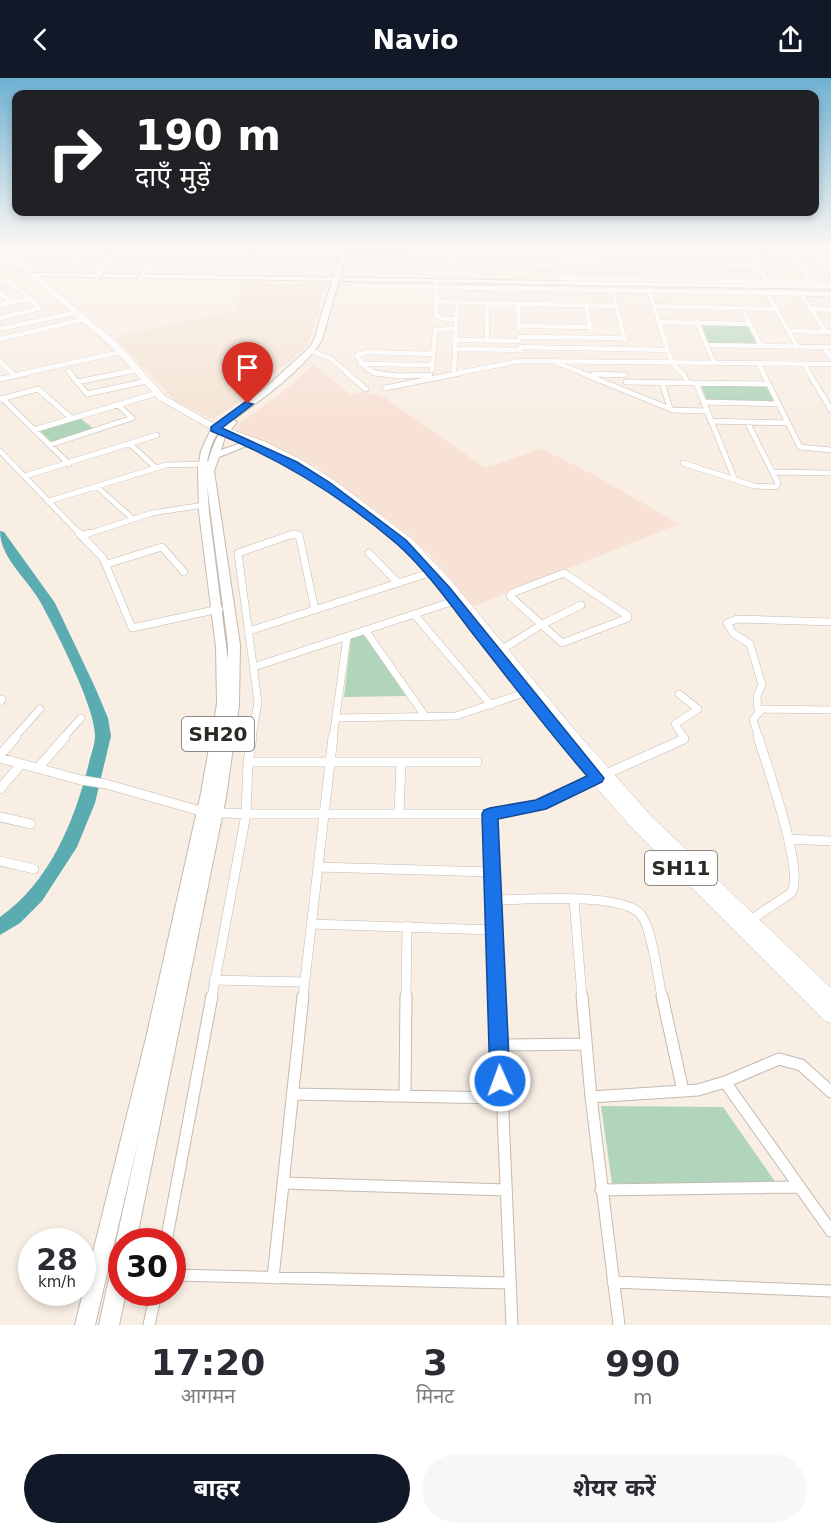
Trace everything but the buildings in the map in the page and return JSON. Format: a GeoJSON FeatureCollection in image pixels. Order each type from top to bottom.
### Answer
{"type":"FeatureCollection","features":[{"type":"Feature","properties":{"kind":"highway"},"geometry":{"type":"LineString","coordinates":[[70,306],[121,352],[158,393],[179,410],[218,429]]}},
{"type":"Feature","properties":{"kind":"highway","name":"SH11"},"geometry":{"type":"LineString","coordinates":[[218,429],[293,464],[325,484],[402,543],[429,573],[448,589]]}},
{"type":"Feature","properties":{"kind":"highway","name":"SH11"},"geometry":{"type":"LineString","coordinates":[[218,429],[263,444],[330,482],[408,541],[601,776],[638,825],[831,1000]]}},
{"type":"Feature","properties":{"kind":"highway","name":"SH11"},"geometry":{"type":"LineString","coordinates":[[499,651],[527,692],[554,720]]}},
{"type":"Feature","properties":{"kind":"highway","name":"SH11"},"geometry":{"type":"LineString","coordinates":[[745,924],[831,1015]]}},
{"type":"Feature","properties":{"kind":"main road","name":"SH20"},"geometry":{"type":"LineString","coordinates":[[129,1228],[235,680],[234,645],[223,608],[204,505],[209,461],[218,429],[280,388],[328,335],[334,306]]}},
{"type":"Feature","properties":{"kind":"main road"},"geometry":{"type":"LineString","coordinates":[[209,461],[250,443]]}},
{"type":"Feature","properties":{"kind":"main road","name":"SH20"},"geometry":{"type":"LineString","coordinates":[[209,461],[223,608]]}},
{"type":"Feature","properties":{"kind":"main road","name":"SH20"},"geometry":{"type":"LineString","coordinates":[[85,1325],[210,813]]}},
{"type":"Feature","properties":{"kind":"main road"},"geometry":{"type":"LineString","coordinates":[[109,1325],[113,1306]]}},
{"type":"Feature","properties":{"kind":"street"},"geometry":{"type":"LineString","coordinates":[[0,318],[40,309],[37,306]]}},
{"type":"Feature","properties":{"kind":"street"},"geometry":{"type":"LineString","coordinates":[[437,306],[438,318],[457,319]]}},
{"type":"Feature","properties":{"kind":"street"},"geometry":{"type":"LineString","coordinates":[[454,374],[457,306]]}},
{"type":"Feature","properties":{"kind":"street"},"geometry":{"type":"LineString","coordinates":[[487,306],[487,341]]}},
{"type":"Feature","properties":{"kind":"street"},"geometry":{"type":"LineString","coordinates":[[518,306],[520,361]]}},
{"type":"Feature","properties":{"kind":"street"},"geometry":{"type":"LineString","coordinates":[[586,306],[593,338]]}},
{"type":"Feature","properties":{"kind":"street"},"geometry":{"type":"LineString","coordinates":[[617,306],[627,349]]}},
{"type":"Feature","properties":{"kind":"street"},"geometry":{"type":"LineString","coordinates":[[654,306],[672,363],[682,372],[688,383]]}},
{"type":"Feature","properties":{"kind":"street"},"geometry":{"type":"LineString","coordinates":[[663,306],[776,309]]}},
{"type":"Feature","properties":{"kind":"street"},"geometry":{"type":"LineString","coordinates":[[774,306],[797,346]]}},
{"type":"Feature","properties":{"kind":"street"},"geometry":{"type":"LineString","coordinates":[[808,306],[828,332]]}},
{"type":"Feature","properties":{"kind":"street"},"geometry":{"type":"LineString","coordinates":[[742,308],[761,346]]}},
{"type":"Feature","properties":{"kind":"street"},"geometry":{"type":"LineString","coordinates":[[810,309],[831,310]]}},
{"type":"Feature","properties":{"kind":"street"},"geometry":{"type":"LineString","coordinates":[[0,329],[77,312]]}},
{"type":"Feature","properties":{"kind":"street"},"geometry":{"type":"LineString","coordinates":[[0,339],[86,319]]}},
{"type":"Feature","properties":{"kind":"street"},"geometry":{"type":"LineString","coordinates":[[659,321],[750,324]]}},
{"type":"Feature","properties":{"kind":"street"},"geometry":{"type":"LineString","coordinates":[[697,322],[714,363]]}},
{"type":"Feature","properties":{"kind":"street"},"geometry":{"type":"LineString","coordinates":[[519,326],[591,327]]}},
{"type":"Feature","properties":{"kind":"street"},"geometry":{"type":"LineString","coordinates":[[431,377],[435,330],[457,329]]}},
{"type":"Feature","properties":{"kind":"street"},"geometry":{"type":"LineString","coordinates":[[788,331],[828,332]]}},
{"type":"Feature","properties":{"kind":"street"},"geometry":{"type":"LineString","coordinates":[[456,349],[593,338],[625,338]]}},
{"type":"Feature","properties":{"kind":"street"},"geometry":{"type":"LineString","coordinates":[[456,340],[589,349],[668,350]]}},
{"type":"Feature","properties":{"kind":"street"},"geometry":{"type":"LineString","coordinates":[[706,345],[831,347]]}},
{"type":"Feature","properties":{"kind":"street"},"geometry":{"type":"LineString","coordinates":[[824,347],[831,358]]}},
{"type":"Feature","properties":{"kind":"street"},"geometry":{"type":"LineString","coordinates":[[589,349],[592,362]]}},
{"type":"Feature","properties":{"kind":"street"},"geometry":{"type":"LineString","coordinates":[[314,351],[330,358],[366,389]]}},
{"type":"Feature","properties":{"kind":"street"},"geometry":{"type":"LineString","coordinates":[[0,378],[121,352]]}},
{"type":"Feature","properties":{"kind":"street"},"geometry":{"type":"LineString","coordinates":[[431,377],[374,375],[357,358],[361,353],[433,354]]}},
{"type":"Feature","properties":{"kind":"street"},"geometry":{"type":"LineString","coordinates":[[0,361],[14,375]]}},
{"type":"Feature","properties":{"kind":"street"},"geometry":{"type":"LineString","coordinates":[[385,388],[520,361],[831,364]]}},
{"type":"Feature","properties":{"kind":"street"},"geometry":{"type":"LineString","coordinates":[[552,362],[679,411],[706,411]]}},
{"type":"Feature","properties":{"kind":"street"},"geometry":{"type":"LineString","coordinates":[[621,363],[629,390]]}},
{"type":"Feature","properties":{"kind":"street"},"geometry":{"type":"LineString","coordinates":[[361,364],[432,365]]}},
{"type":"Feature","properties":{"kind":"street"},"geometry":{"type":"LineString","coordinates":[[759,364],[800,447],[831,450]]}},
{"type":"Feature","properties":{"kind":"street"},"geometry":{"type":"LineString","coordinates":[[804,364],[831,410]]}},
{"type":"Feature","properties":{"kind":"street"},"geometry":{"type":"LineString","coordinates":[[76,382],[137,370]]}},
{"type":"Feature","properties":{"kind":"street"},"geometry":{"type":"LineString","coordinates":[[68,371],[85,393],[89,394],[147,381]]}},
{"type":"Feature","properties":{"kind":"street"},"geometry":{"type":"LineString","coordinates":[[586,374],[625,375]]}},
{"type":"Feature","properties":{"kind":"street"},"geometry":{"type":"LineString","coordinates":[[626,382],[769,384]]}},
{"type":"Feature","properties":{"kind":"street"},"geometry":{"type":"LineString","coordinates":[[662,382],[670,408]]}},
{"type":"Feature","properties":{"kind":"street"},"geometry":{"type":"LineString","coordinates":[[696,383],[735,480]]}},
{"type":"Feature","properties":{"kind":"street"},"geometry":{"type":"LineString","coordinates":[[69,464],[1,399],[34,389],[41,390],[71,418]]}},
{"type":"Feature","properties":{"kind":"street"},"geometry":{"type":"LineString","coordinates":[[34,430],[158,393]]}},
{"type":"Feature","properties":{"kind":"street"},"geometry":{"type":"LineString","coordinates":[[703,402],[779,404]]}},
{"type":"Feature","properties":{"kind":"street"},"geometry":{"type":"LineString","coordinates":[[50,445],[132,418],[118,405]]}},
{"type":"Feature","properties":{"kind":"street"},"geometry":{"type":"LineString","coordinates":[[710,421],[788,423]]}},
{"type":"Feature","properties":{"kind":"street"},"geometry":{"type":"LineString","coordinates":[[683,463],[735,480],[772,488],[778,486],[747,422]]}},
{"type":"Feature","properties":{"kind":"street"},"geometry":{"type":"LineString","coordinates":[[25,476],[157,435]]}},
{"type":"Feature","properties":{"kind":"street"},"geometry":{"type":"LineString","coordinates":[[130,444],[156,468]]}},
{"type":"Feature","properties":{"kind":"street"},"geometry":{"type":"LineString","coordinates":[[0,452],[107,564],[132,628],[223,608]]}},
{"type":"Feature","properties":{"kind":"street"},"geometry":{"type":"LineString","coordinates":[[49,501],[156,468],[209,461]]}},
{"type":"Feature","properties":{"kind":"street"},"geometry":{"type":"LineString","coordinates":[[773,472],[831,473]]}},
{"type":"Feature","properties":{"kind":"street"},"geometry":{"type":"LineString","coordinates":[[97,487],[132,518]]}},
{"type":"Feature","properties":{"kind":"street"},"geometry":{"type":"LineString","coordinates":[[81,536],[132,518],[168,509],[204,505]]}},
{"type":"Feature","properties":{"kind":"street"},"geometry":{"type":"LineString","coordinates":[[169,1228],[246,814],[248,762],[258,702],[238,553],[293,534],[300,536],[315,610]]}},
{"type":"Feature","properties":{"kind":"street"},"geometry":{"type":"LineString","coordinates":[[107,564],[162,547],[184,572]]}},
{"type":"Feature","properties":{"kind":"street"},"geometry":{"type":"LineString","coordinates":[[369,553],[398,583]]}},
{"type":"Feature","properties":{"kind":"street"},"geometry":{"type":"LineString","coordinates":[[249,632],[429,573]]}},
{"type":"Feature","properties":{"kind":"street"},"geometry":{"type":"LineString","coordinates":[[561,574],[568,575],[628,618],[566,643],[559,642],[541,625],[510,594],[561,574]]}},
{"type":"Feature","properties":{"kind":"street"},"geometry":{"type":"LineString","coordinates":[[254,667],[457,600]]}},
{"type":"Feature","properties":{"kind":"street"},"geometry":{"type":"LineString","coordinates":[[499,651],[541,625],[581,605]]}},
{"type":"Feature","properties":{"kind":"street"},"geometry":{"type":"LineString","coordinates":[[414,614],[491,705]]}},
{"type":"Feature","properties":{"kind":"street"},"geometry":{"type":"LineString","coordinates":[[745,924],[795,888],[797,880],[789,839],[753,720],[758,711],[757,696],[762,685],[761,677],[750,644],[733,633],[727,623],[737,619],[831,622]]}},
{"type":"Feature","properties":{"kind":"street"},"geometry":{"type":"LineString","coordinates":[[365,630],[425,716]]}},
{"type":"Feature","properties":{"kind":"street"},"geometry":{"type":"LineString","coordinates":[[273,1278],[310,924],[347,636]]}},
{"type":"Feature","properties":{"kind":"street"},"geometry":{"type":"LineString","coordinates":[[336,718],[456,716],[527,692]]}},
{"type":"Feature","properties":{"kind":"street"},"geometry":{"type":"LineString","coordinates":[[40,709],[0,757],[210,813],[490,814],[534,807],[684,739],[683,734],[675,726],[676,722],[698,709],[680,694]]}},
{"type":"Feature","properties":{"kind":"street"},"geometry":{"type":"LineString","coordinates":[[758,711],[771,708],[831,710]]}},
{"type":"Feature","properties":{"kind":"street"},"geometry":{"type":"LineString","coordinates":[[38,768],[81,718]]}},
{"type":"Feature","properties":{"kind":"street"},"geometry":{"type":"LineString","coordinates":[[248,762],[477,762]]}},
{"type":"Feature","properties":{"kind":"street"},"geometry":{"type":"LineString","coordinates":[[399,814],[401,762]]}},
{"type":"Feature","properties":{"kind":"street"},"geometry":{"type":"LineString","coordinates":[[0,789],[21,764]]}},
{"type":"Feature","properties":{"kind":"street"},"geometry":{"type":"LineString","coordinates":[[490,814],[512,1325]]}},
{"type":"Feature","properties":{"kind":"street"},"geometry":{"type":"LineString","coordinates":[[0,817],[31,824]]}},
{"type":"Feature","properties":{"kind":"street"},"geometry":{"type":"LineString","coordinates":[[789,839],[831,841]]}},
{"type":"Feature","properties":{"kind":"street"},"geometry":{"type":"LineString","coordinates":[[0,861],[34,869]]}},
{"type":"Feature","properties":{"kind":"street"},"geometry":{"type":"LineString","coordinates":[[318,867],[491,872]]}},
{"type":"Feature","properties":{"kind":"street"},"geometry":{"type":"LineString","coordinates":[[493,900],[574,900],[622,903],[640,912],[645,921],[683,1091]]}},
{"type":"Feature","properties":{"kind":"street"},"geometry":{"type":"LineString","coordinates":[[574,900],[591,1098],[619,1325]]}},
{"type":"Feature","properties":{"kind":"street"},"geometry":{"type":"LineString","coordinates":[[310,924],[494,930]]}},
{"type":"Feature","properties":{"kind":"street"},"geometry":{"type":"LineString","coordinates":[[405,1096],[406,926]]}},
{"type":"Feature","properties":{"kind":"street"},"geometry":{"type":"LineString","coordinates":[[214,980],[305,982]]}},
{"type":"Feature","properties":{"kind":"street"},"geometry":{"type":"LineString","coordinates":[[499,1045],[586,1044]]}},
{"type":"Feature","properties":{"kind":"street"},"geometry":{"type":"LineString","coordinates":[[591,1098],[683,1091],[725,1082],[778,1059],[786,1058],[796,1062],[831,1092]]}},
{"type":"Feature","properties":{"kind":"street"},"geometry":{"type":"LineString","coordinates":[[725,1082],[831,1231]]}},
{"type":"Feature","properties":{"kind":"street"},"geometry":{"type":"LineString","coordinates":[[292,1095],[501,1098]]}},
{"type":"Feature","properties":{"kind":"street"},"geometry":{"type":"LineString","coordinates":[[283,1184],[506,1190]]}},
{"type":"Feature","properties":{"kind":"street"},"geometry":{"type":"LineString","coordinates":[[601,1190],[799,1187]]}},
{"type":"Feature","properties":{"kind":"street"},"geometry":{"type":"LineString","coordinates":[[186,1275],[509,1283]]}},
{"type":"Feature","properties":{"kind":"street"},"geometry":{"type":"LineString","coordinates":[[613,1282],[831,1291]]}},
{"type":"Feature","properties":{"kind":"street"},"geometry":{"type":"LineString","coordinates":[[149,1325],[153,1306]]}},
{"type":"Feature","properties":{"kind":"shaded area"},"geometry":{"type":"Polygon","coordinates":[[[236,306],[319,306],[308,345],[248,397],[212,419],[174,400],[115,337],[235,310],[236,306]]]}},
{"type":"Feature","properties":{"kind":"shaded area"},"geometry":{"type":"Polygon","coordinates":[[[313,364],[351,395],[364,392],[371,395],[378,393],[485,468],[542,449],[594,475],[679,524],[474,606],[430,555],[409,535],[317,467],[233,428],[283,392],[313,364]]]}},
{"type":"Feature","properties":{"kind":"green space"},"geometry":{"type":"Polygon","coordinates":[[[701,324],[747,325],[757,344],[709,343],[701,324]]]}},
{"type":"Feature","properties":{"kind":"green space"},"geometry":{"type":"Polygon","coordinates":[[[701,385],[766,386],[774,402],[707,401],[701,385]]]}},
{"type":"Feature","properties":{"kind":"green space"},"geometry":{"type":"Polygon","coordinates":[[[80,418],[94,429],[52,442],[39,430],[80,418]]]}},
{"type":"Feature","properties":{"kind":"green space"},"geometry":{"type":"Polygon","coordinates":[[[365,635],[406,696],[344,697],[351,638],[365,635]]]}},
{"type":"Feature","properties":{"kind":"green space"},"geometry":{"type":"Polygon","coordinates":[[[601,1106],[723,1107],[776,1183],[612,1183],[601,1106]]]}},
{"type":"Feature","properties":{"kind":"waterway"},"geometry":{"type":"LineString","coordinates":[[0,535],[48,603],[87,685],[100,718],[103,736],[87,803],[71,842],[36,896],[0,927]]}},
{"type":"Feature","properties":{"kind":"route"},"geometry":{"type":"LineString","coordinates":[[248,404],[215,429],[293,464],[325,484],[402,543],[445,590],[542,710],[559,735],[597,778],[540,805],[528,809],[490,814],[500,1081]]}}]}
